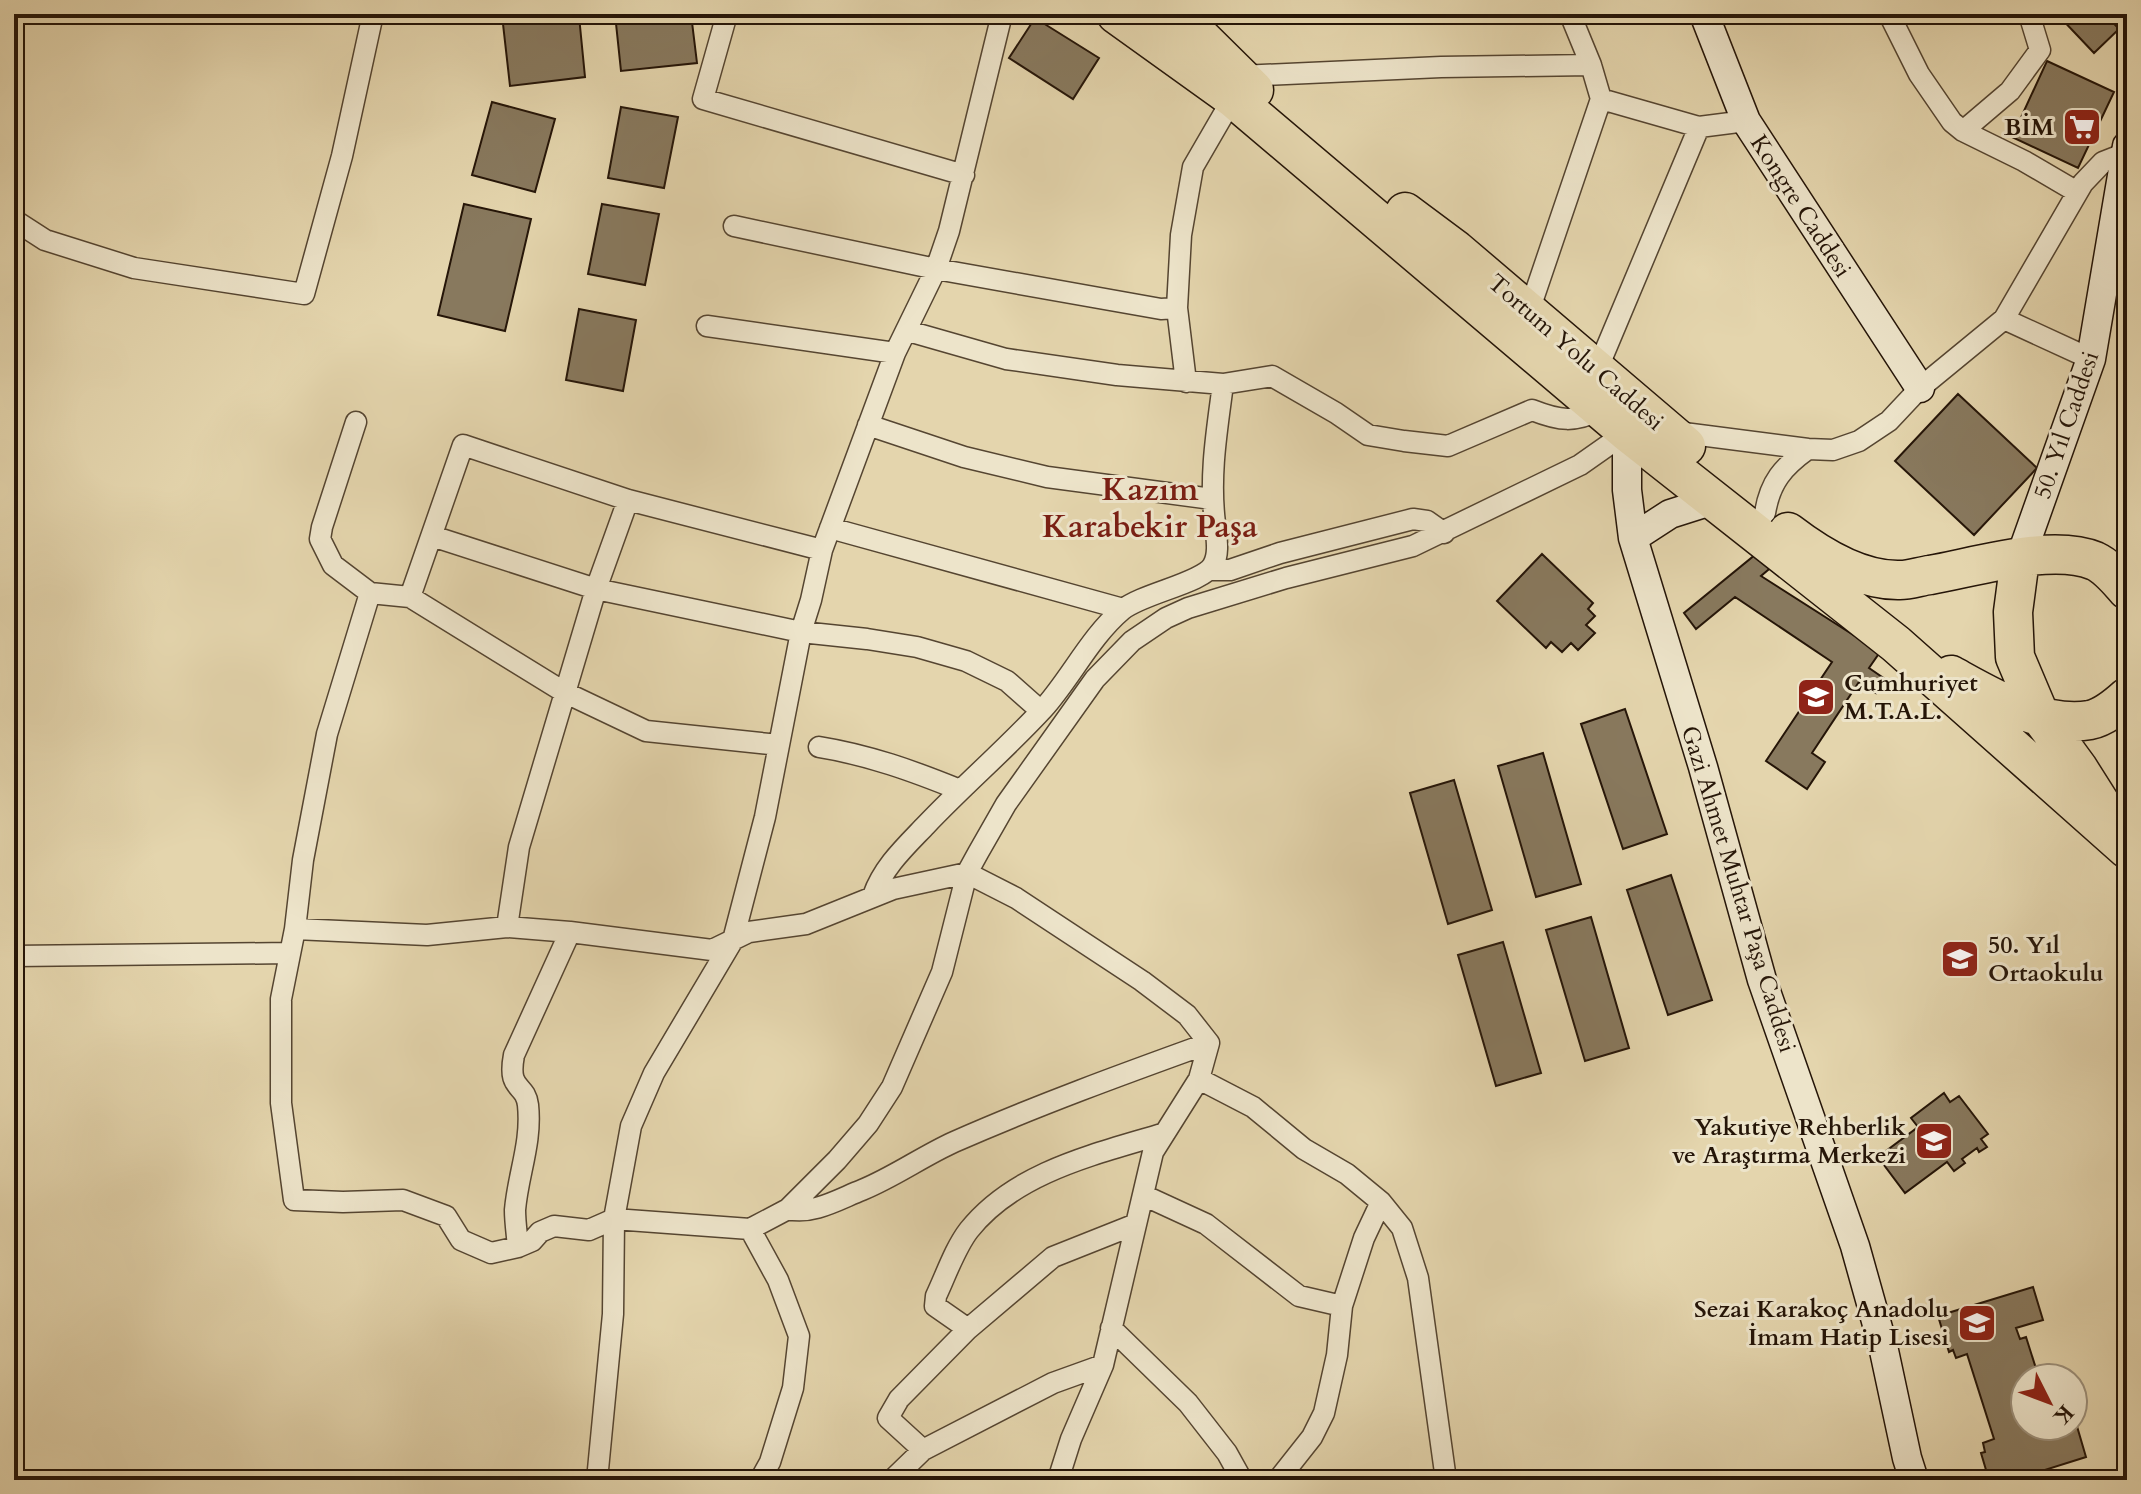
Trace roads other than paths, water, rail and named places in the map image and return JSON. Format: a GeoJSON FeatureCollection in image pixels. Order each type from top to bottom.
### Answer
{"type":"FeatureCollection","features":[{"type":"Feature","properties":{"kind":"highway","name":"Tortum Yolu Caddesi"},"geometry":{"type":"LineString","coordinates":[[1116,14],[1237,87],[1456,250],[1807,546],[1858,572],[1899,580],[2020,559],[2067,556],[2096,562],[2127,590]]}},
{"type":"Feature","properties":{"kind":"highway","name":"Tortum Yolu Caddesi"},"geometry":{"type":"LineString","coordinates":[[1183,15],[1237,87],[1615,420],[1896,644],[2127,847]]}},
{"type":"Feature","properties":{"kind":"highway","name":"Tortum Yolu Caddesi"},"geometry":{"type":"LineString","coordinates":[[2020,559],[2013,612],[2015,657],[2040,716],[2078,768],[2127,847]]}},
{"type":"Feature","properties":{"kind":"highway","name":"Tortum Yolu Caddesi"},"geometry":{"type":"LineString","coordinates":[[1896,644],[1978,690],[2040,716],[2092,720],[2115,708],[2127,697]]}},
{"type":"Feature","properties":{"kind":"highway"},"geometry":{"type":"LineString","coordinates":[[2040,716],[2127,817]]}},
{"type":"Feature","properties":{"kind":"street"},"geometry":{"type":"LineString","coordinates":[[14,220],[45,240],[134,268],[304,294],[342,156],[373,14]]}},
{"type":"Feature","properties":{"kind":"street"},"geometry":{"type":"LineString","coordinates":[[727,14],[703,99],[964,175]]}},
{"type":"Feature","properties":{"kind":"street"},"geometry":{"type":"LineString","coordinates":[[597,1480],[613,1314],[614,1219],[631,1126],[654,1073],[733,940],[765,817],[801,632],[822,550],[895,353],[936,269],[964,175],[1002,14]]}},
{"type":"Feature","properties":{"kind":"street"},"geometry":{"type":"LineString","coordinates":[[1529,311],[1601,99],[1570,14]]}},
{"type":"Feature","properties":{"kind":"street","name":"Kongre Caddesi"},"geometry":{"type":"LineString","coordinates":[[1704,14],[1746,121],[1920,388]]}},
{"type":"Feature","properties":{"kind":"street"},"geometry":{"type":"LineString","coordinates":[[1889,14],[1937,104],[1963,131],[2077,192]]}},
{"type":"Feature","properties":{"kind":"street"},"geometry":{"type":"LineString","coordinates":[[1963,131],[2010,91],[2040,50],[2029,14]]}},
{"type":"Feature","properties":{"kind":"street"},"geometry":{"type":"LineString","coordinates":[[1186,382],[1177,308],[1181,235],[1193,167],[1237,87],[1441,67],[1591,65]]}},
{"type":"Feature","properties":{"kind":"street"},"geometry":{"type":"LineString","coordinates":[[1601,99],[1699,127],[1746,121]]}},
{"type":"Feature","properties":{"kind":"street"},"geometry":{"type":"LineString","coordinates":[[1597,370],[1699,127]]}},
{"type":"Feature","properties":{"kind":"street"},"geometry":{"type":"LineString","coordinates":[[1668,431],[1808,449],[1833,450],[1859,441],[1889,421],[1920,388],[2004,319],[2077,192],[2103,162],[2126,150]]}},
{"type":"Feature","properties":{"kind":"street","name":"50. Yıl Caddesi"},"geometry":{"type":"LineString","coordinates":[[2020,559],[2091,359],[2126,150]]}},
{"type":"Feature","properties":{"kind":"street"},"geometry":{"type":"LineString","coordinates":[[734,226],[936,269],[1161,309],[1177,308]]}},
{"type":"Feature","properties":{"kind":"street"},"geometry":{"type":"LineString","coordinates":[[2004,319],[2091,359]]}},
{"type":"Feature","properties":{"kind":"street"},"geometry":{"type":"LineString","coordinates":[[707,326],[895,353]]}},
{"type":"Feature","properties":{"kind":"street"},"geometry":{"type":"LineString","coordinates":[[908,331],[1006,359],[1117,375],[1223,384],[1272,376],[1368,435],[1448,446],[1532,410],[1555,419],[1615,420]]}},
{"type":"Feature","properties":{"kind":"street"},"geometry":{"type":"LineString","coordinates":[[873,896],[880,877],[894,858],[1041,711],[1094,641],[1123,609],[1151,594],[1198,578],[1209,570],[1216,557],[1212,499],[1223,384]]}},
{"type":"Feature","properties":{"kind":"street"},"geometry":{"type":"LineString","coordinates":[[370,593],[327,734],[281,999],[281,1103],[294,1200],[403,1200],[446,1216],[461,1240],[491,1253],[518,1247],[554,1226],[589,1230],[614,1219],[750,1229],[788,1209],[868,1124],[892,1087],[942,972],[967,873],[1021,782],[1095,679],[1132,641],[1166,618],[1188,608],[1286,578],[1413,546],[1444,533],[1580,465],[1615,420]]}},
{"type":"Feature","properties":{"kind":"street","name":"Gazi Ahmet Muhtar Paşa Caddesi"},"geometry":{"type":"LineString","coordinates":[[1615,420],[1633,538],[1703,767],[1762,980],[1855,1246],[1883,1346],[1914,1480]]}},
{"type":"Feature","properties":{"kind":"street"},"geometry":{"type":"LineString","coordinates":[[356,422],[327,507],[320,539],[333,565],[370,593],[410,597],[564,692],[646,731],[779,745]]}},
{"type":"Feature","properties":{"kind":"street"},"geometry":{"type":"LineString","coordinates":[[868,425],[964,457],[1047,477],[1212,499]]}},
{"type":"Feature","properties":{"kind":"street"},"geometry":{"type":"LineString","coordinates":[[410,597],[463,445],[628,500],[822,550]]}},
{"type":"Feature","properties":{"kind":"street"},"geometry":{"type":"LineString","coordinates":[[1765,513],[1767,496],[1779,473],[1808,449]]}},
{"type":"Feature","properties":{"kind":"street"},"geometry":{"type":"LineString","coordinates":[[507,927],[519,847],[596,589],[628,500]]}},
{"type":"Feature","properties":{"kind":"street"},"geometry":{"type":"LineString","coordinates":[[1633,538],[1670,514],[1714,500]]}},
{"type":"Feature","properties":{"kind":"street"},"geometry":{"type":"LineString","coordinates":[[1209,570],[1230,570],[1280,553],[1413,519],[1427,521],[1444,533]]}},
{"type":"Feature","properties":{"kind":"street"},"geometry":{"type":"LineString","coordinates":[[830,528],[1123,609]]}},
{"type":"Feature","properties":{"kind":"street"},"geometry":{"type":"LineString","coordinates":[[432,536],[596,589],[801,632],[917,647],[966,661],[1007,681],[1041,711]]}},
{"type":"Feature","properties":{"kind":"street"},"geometry":{"type":"LineString","coordinates":[[819,747],[886,761],[960,790]]}},
{"type":"Feature","properties":{"kind":"street"},"geometry":{"type":"LineString","coordinates":[[295,929],[427,935],[507,927],[712,950],[749,932],[806,924],[873,896],[967,873],[1016,898],[1142,981],[1187,1015],[1209,1043]]}},
{"type":"Feature","properties":{"kind":"street"},"geometry":{"type":"LineString","coordinates":[[518,1247],[515,1213],[527,1155],[528,1103],[515,1084],[512,1068],[514,1055],[570,932]]}},
{"type":"Feature","properties":{"kind":"street"},"geometry":{"type":"LineString","coordinates":[[14,956],[290,953]]}},
{"type":"Feature","properties":{"kind":"street"},"geometry":{"type":"LineString","coordinates":[[1058,1480],[1071,1439],[1103,1365],[1153,1152],[1199,1079],[1209,1043]]}},
{"type":"Feature","properties":{"kind":"street"},"geometry":{"type":"LineString","coordinates":[[788,1209],[801,1212],[819,1207],[876,1184],[943,1147],[1033,1107],[1209,1043]]}},
{"type":"Feature","properties":{"kind":"street"},"geometry":{"type":"LineString","coordinates":[[1199,1079],[1253,1107],[1304,1149],[1347,1174],[1381,1202],[1402,1228],[1418,1278],[1446,1480]]}},
{"type":"Feature","properties":{"kind":"street"},"geometry":{"type":"LineString","coordinates":[[968,1329],[935,1306],[936,1296],[968,1231],[1003,1197],[1063,1164],[1165,1133]]}},
{"type":"Feature","properties":{"kind":"street"},"geometry":{"type":"LineString","coordinates":[[1143,1195],[1206,1224],[1299,1296],[1342,1306]]}},
{"type":"Feature","properties":{"kind":"street"},"geometry":{"type":"LineString","coordinates":[[1278,1480],[1312,1437],[1324,1413],[1337,1355],[1342,1306],[1364,1238],[1381,1202]]}},
{"type":"Feature","properties":{"kind":"street"},"geometry":{"type":"LineString","coordinates":[[923,1450],[888,1418],[899,1399],[968,1329],[1053,1257],[1136,1224]]}},
{"type":"Feature","properties":{"kind":"street"},"geometry":{"type":"LineString","coordinates":[[750,1229],[778,1280],[799,1336],[793,1388],[770,1462],[760,1480]]}},
{"type":"Feature","properties":{"kind":"street"},"geometry":{"type":"LineString","coordinates":[[1111,1328],[1188,1403],[1227,1453],[1242,1480]]}},
{"type":"Feature","properties":{"kind":"street"},"geometry":{"type":"LineString","coordinates":[[892,1480],[923,1450],[1053,1383],[1103,1365]]}},
{"type":"Feature","properties":{"kind":"place","name":"BİM"},"geometry":{"type":"Point","coordinates":[2082,127]}},
{"type":"Feature","properties":{"kind":"place","name":"Cumhuriyet M.T.A.L."},"geometry":{"type":"Point","coordinates":[1816,697]}},
{"type":"Feature","properties":{"kind":"place","name":"50. Yıl Ortaokulu"},"geometry":{"type":"Point","coordinates":[1960,959]}},
{"type":"Feature","properties":{"kind":"place","name":"Yakutiye Rehberlik ve Araştırma Merkezi"},"geometry":{"type":"Point","coordinates":[1934,1141]}},
{"type":"Feature","properties":{"kind":"place","name":"Sezai Karakoç Anadolu İmam Hatip Lisesi"},"geometry":{"type":"Point","coordinates":[1977,1323]}},
{"type":"Feature","properties":{"kind":"district","name":"Kazım Karabekir Paşa"},"geometry":{"type":"Point","coordinates":[1150,508]}}]}
